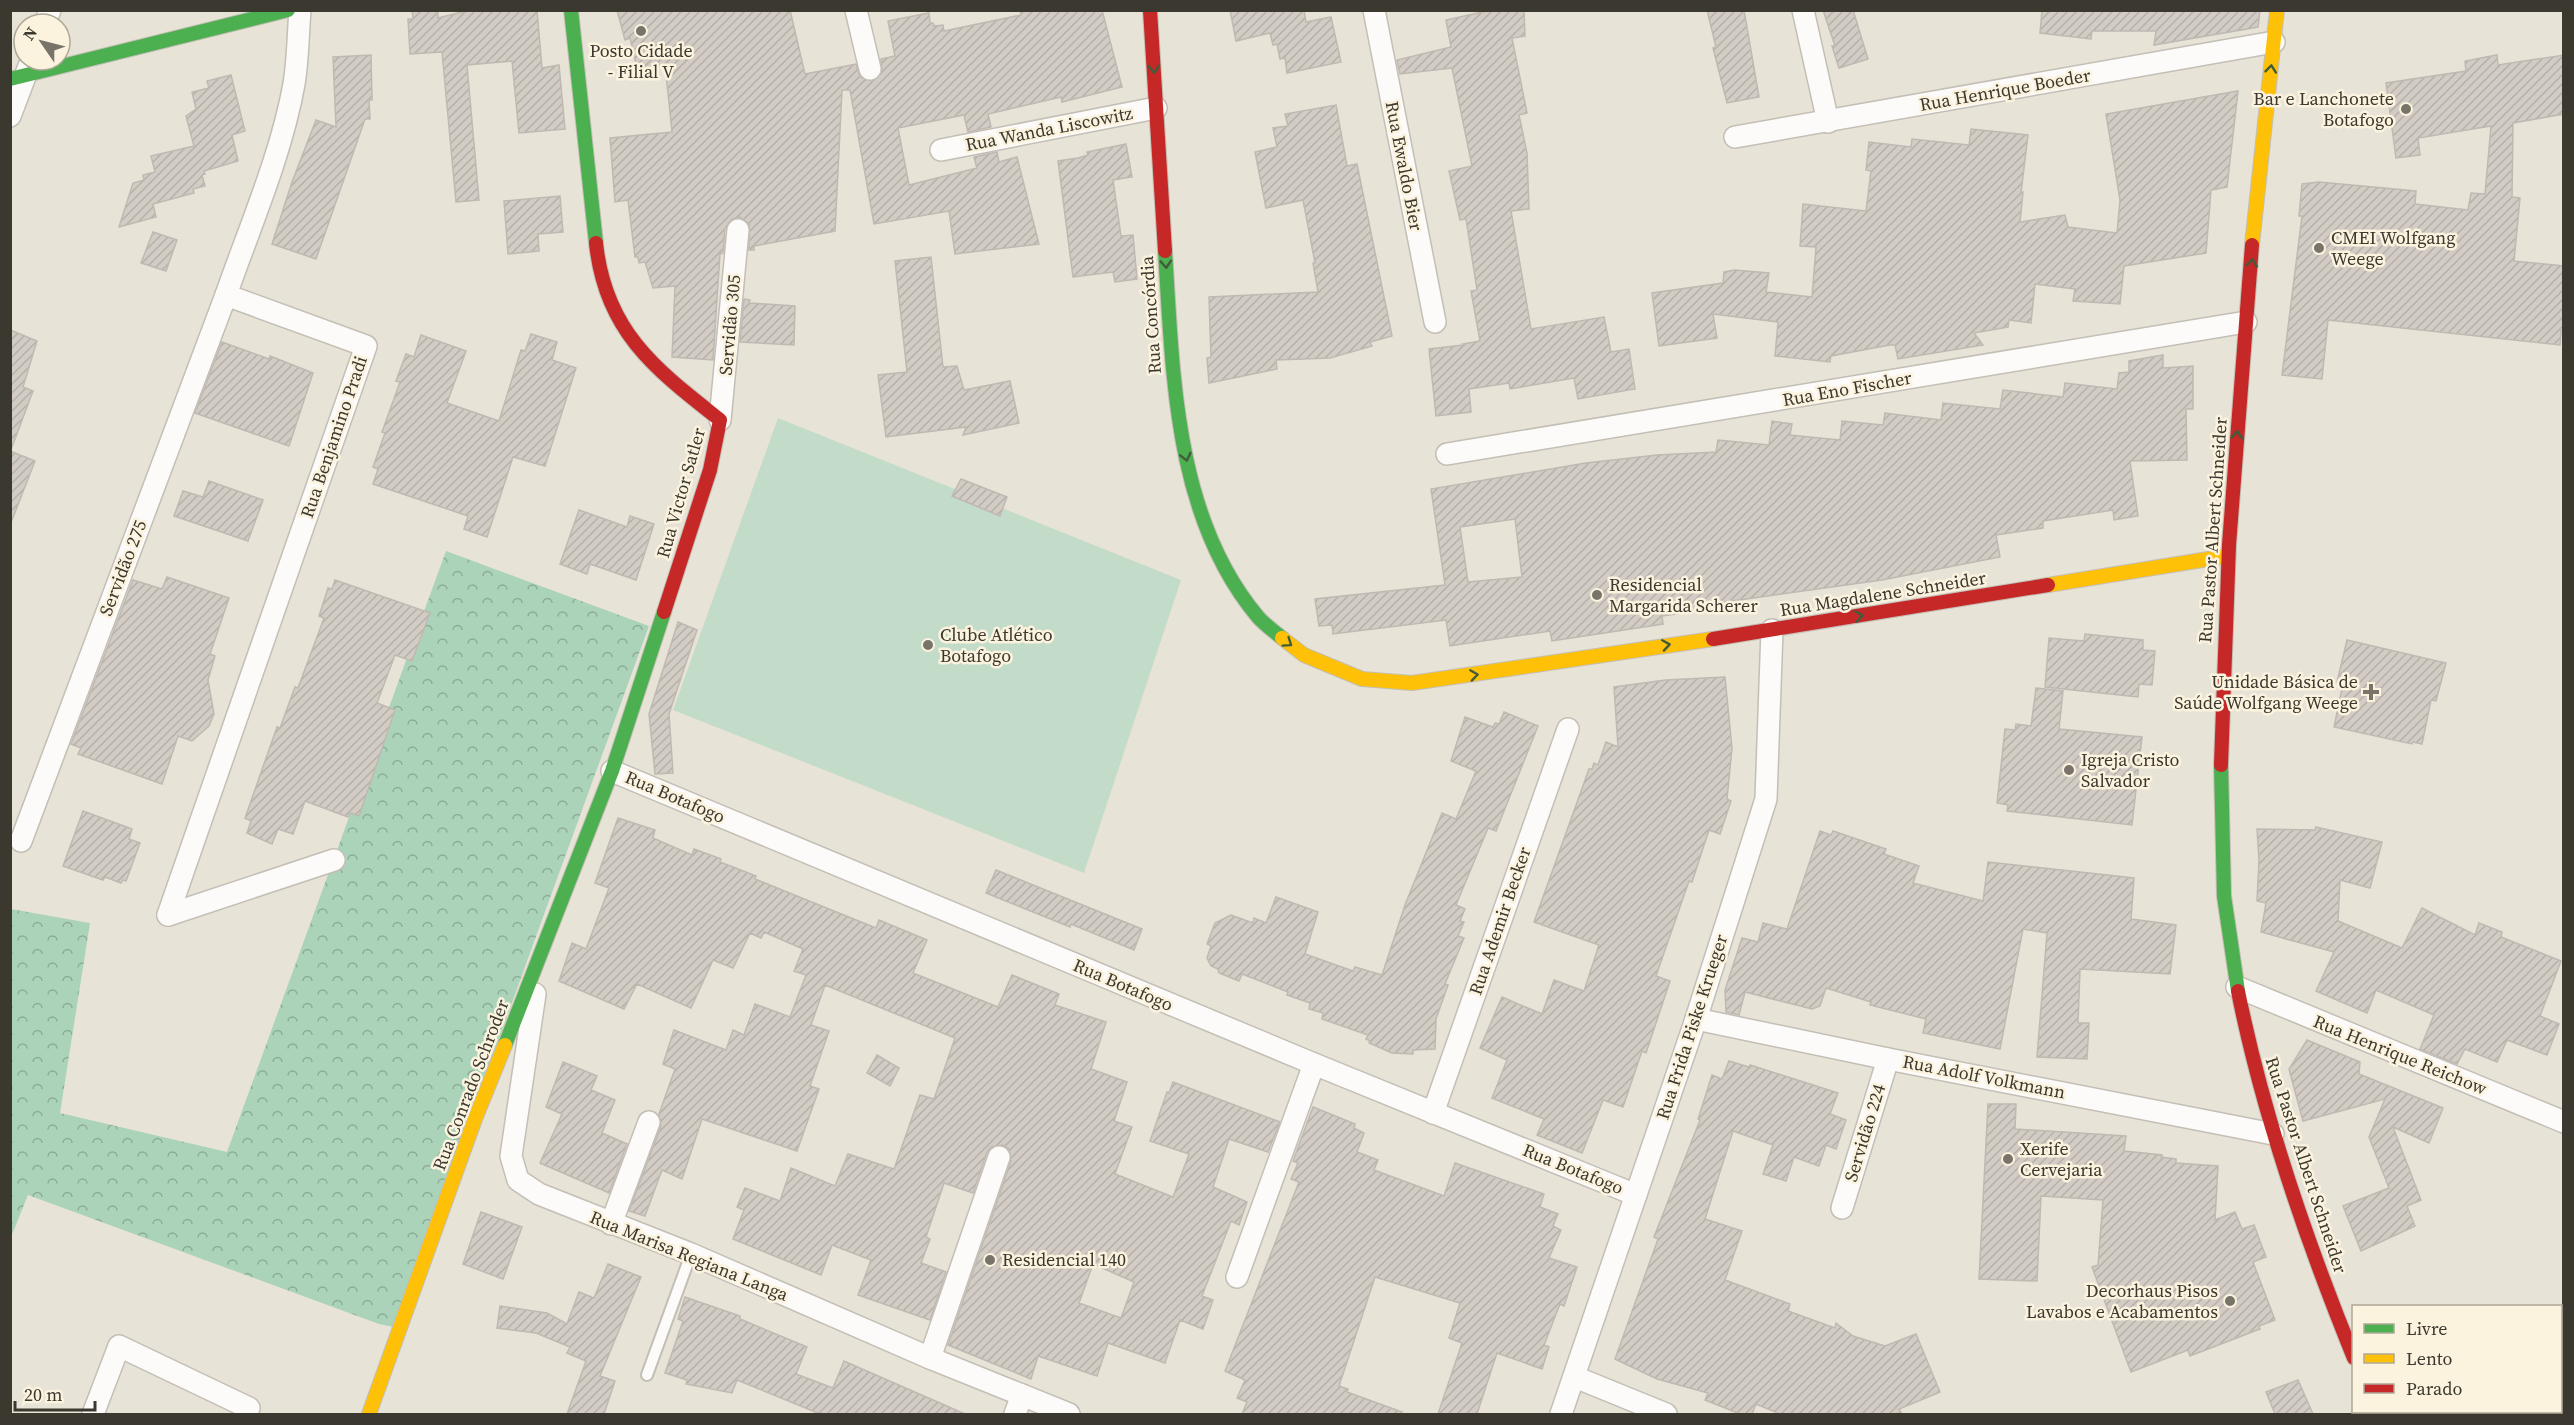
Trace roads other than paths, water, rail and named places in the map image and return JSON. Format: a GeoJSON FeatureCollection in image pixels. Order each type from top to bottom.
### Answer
{"type":"FeatureCollection","features":[{"type":"Feature","properties":{"kind":"main road"},"geometry":{"type":"LineString","coordinates":[[72,60],[288,10]]}},
{"type":"Feature","properties":{"kind":"main road","name":"Rua Victor Satler"},"geometry":{"type":"LineString","coordinates":[[571,10],[597,256],[607,295],[624,330],[648,359],[680,389],[720,420],[710,470],[612,771]]}},
{"type":"Feature","properties":{"kind":"main road","name":"Rua Concórdia"},"geometry":{"type":"LineString","coordinates":[[1150,10],[1173,386],[1181,437],[1212,545],[1231,581],[1246,603]]}},
{"type":"Feature","properties":{"kind":"main road","name":"Rua Pastor Albert Schneider"},"geometry":{"type":"LineString","coordinates":[[2277,10],[2246,322],[2228,556],[2221,740],[2224,898],[2237,987],[2253,1066],[2273,1134],[2352,1352]]}},
{"type":"Feature","properties":{"kind":"main road","name":"Rua Magdalene Schneider"},"geometry":{"type":"LineString","coordinates":[[1246,603],[1274,634],[1316,663],[1363,680],[1412,683],[1772,630],[2228,556]]}},
{"type":"Feature","properties":{"kind":"main road","name":"Rua Conrado Schroder"},"geometry":{"type":"LineString","coordinates":[[369,1414],[475,1119],[540,959],[612,771]]}},
{"type":"Feature","properties":{"kind":"street"},"geometry":{"type":"LineString","coordinates":[[226,295],[289,109],[294,81],[300,10]]}},
{"type":"Feature","properties":{"kind":"street"},"geometry":{"type":"LineString","coordinates":[[856,10],[870,69]]}},
{"type":"Feature","properties":{"kind":"street","name":"Rua Ewaldo Bier"},"geometry":{"type":"LineString","coordinates":[[1374,10],[1435,322]]}},
{"type":"Feature","properties":{"kind":"street"},"geometry":{"type":"LineString","coordinates":[[1803,10],[1828,122]]}},
{"type":"Feature","properties":{"kind":"street","name":"Rua Henrique Boeder"},"geometry":{"type":"LineString","coordinates":[[1735,137],[2274,42]]}},
{"type":"Feature","properties":{"kind":"street"},"geometry":{"type":"LineString","coordinates":[[10,116],[23,72]]}},
{"type":"Feature","properties":{"kind":"street","name":"Rua Wanda Liscowitz"},"geometry":{"type":"LineString","coordinates":[[941,150],[1156,108]]}},
{"type":"Feature","properties":{"kind":"street","name":"Servidão 305"},"geometry":{"type":"LineString","coordinates":[[720,420],[738,230]]}},
{"type":"Feature","properties":{"kind":"street","name":"Servidão 275"},"geometry":{"type":"LineString","coordinates":[[21,841],[226,295]]}},
{"type":"Feature","properties":{"kind":"street","name":"Rua Benjamino Pradi"},"geometry":{"type":"LineString","coordinates":[[226,295],[366,346],[168,915],[334,860]]}},
{"type":"Feature","properties":{"kind":"street","name":"Rua Eno Fischer"},"geometry":{"type":"LineString","coordinates":[[1447,454],[2246,322]]}},
{"type":"Feature","properties":{"kind":"street","name":"Rua Frida Piske Krueger"},"geometry":{"type":"LineString","coordinates":[[1562,1414],[1696,1019],[1766,800],[1772,630]]}},
{"type":"Feature","properties":{"kind":"street","name":"Rua Ademir Becker"},"geometry":{"type":"LineString","coordinates":[[1433,1113],[1568,729]]}},
{"type":"Feature","properties":{"kind":"street","name":"Rua Botafogo"},"geometry":{"type":"LineString","coordinates":[[612,771],[1314,1064],[1636,1195]]}},
{"type":"Feature","properties":{"kind":"street","name":"Rua Marisa Regiana Langa"},"geometry":{"type":"LineString","coordinates":[[540,959],[511,1156],[518,1180],[539,1194],[691,1254],[930,1358],[1018,1405],[1069,1414]]}},
{"type":"Feature","properties":{"kind":"street","name":"Rua Henrique Reichow"},"geometry":{"type":"LineString","coordinates":[[2237,987],[2564,1122]]}},
{"type":"Feature","properties":{"kind":"street","name":"Rua Adolf Volkmann"},"geometry":{"type":"LineString","coordinates":[[1696,1019],[2273,1134]]}},
{"type":"Feature","properties":{"kind":"street","name":"Servidão 224"},"geometry":{"type":"LineString","coordinates":[[1842,1208],[1888,1059]]}},
{"type":"Feature","properties":{"kind":"street"},"geometry":{"type":"LineString","coordinates":[[1237,1276],[1314,1064]]}},
{"type":"Feature","properties":{"kind":"street"},"geometry":{"type":"LineString","coordinates":[[611,1224],[649,1122]]}},
{"type":"Feature","properties":{"kind":"street"},"geometry":{"type":"LineString","coordinates":[[930,1358],[999,1157]]}},
{"type":"Feature","properties":{"kind":"street"},"geometry":{"type":"LineString","coordinates":[[93,1414],[119,1346],[249,1408]]}},
{"type":"Feature","properties":{"kind":"street"},"geometry":{"type":"LineString","coordinates":[[1575,1377],[1666,1414]]}},
{"type":"Feature","properties":{"kind":"lane"},"geometry":{"type":"LineString","coordinates":[[647,1375],[691,1254]]}},
{"type":"Feature","properties":{"kind":"place","name":"Posto Cidade - Filial V"},"geometry":{"type":"Point","coordinates":[641,31]}},
{"type":"Feature","properties":{"kind":"place","name":"Bar e Lanchonete Botafogo"},"geometry":{"type":"Point","coordinates":[2406,109]}},
{"type":"Feature","properties":{"kind":"place","name":"CMEI Wolfgang Weege"},"geometry":{"type":"Point","coordinates":[2319,248]}},
{"type":"Feature","properties":{"kind":"place","name":"Residencial Margarida Scherer"},"geometry":{"type":"Point","coordinates":[1597,595]}},
{"type":"Feature","properties":{"kind":"place","name":"Clube Atlético Botafogo"},"geometry":{"type":"Point","coordinates":[928,645]}},
{"type":"Feature","properties":{"kind":"place","name":"Unidade Básica de Saúde Wolfgang Weege"},"geometry":{"type":"Point","coordinates":[2371,692]}},
{"type":"Feature","properties":{"kind":"place","name":"Igreja Cristo Salvador"},"geometry":{"type":"Point","coordinates":[2069,770]}},
{"type":"Feature","properties":{"kind":"place","name":"Xerife Cervejaria"},"geometry":{"type":"Point","coordinates":[2008,1159]}},
{"type":"Feature","properties":{"kind":"place","name":"Residencial 140"},"geometry":{"type":"Point","coordinates":[990,1260]}},
{"type":"Feature","properties":{"kind":"place","name":"Decorhaus Pisos Lavabos e Acabamentos"},"geometry":{"type":"Point","coordinates":[2230,1301]}}]}
